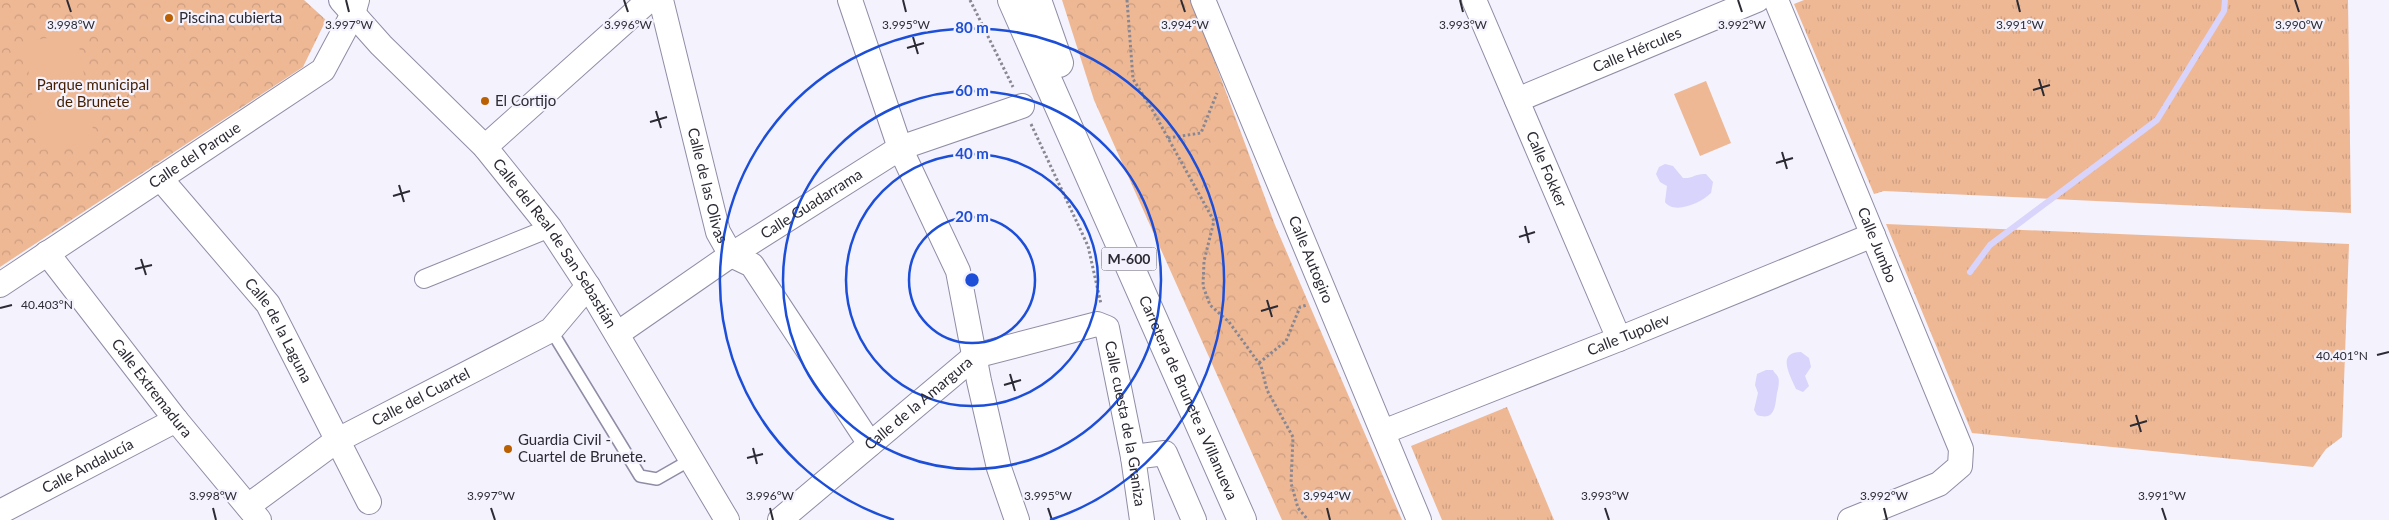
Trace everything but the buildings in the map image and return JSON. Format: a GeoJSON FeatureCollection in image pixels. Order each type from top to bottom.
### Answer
{"type":"FeatureCollection","features":[{"type":"Feature","properties":{"kind":"highway","name":"Carretera de Brunete a Villanueva"},"geometry":{"type":"LineString","coordinates":[[1012,0],[1242,520]]}},
{"type":"Feature","properties":{"kind":"highway","name":"Carretera de Brunete a Villanueva"},"geometry":{"type":"LineString","coordinates":[[1037,0],[1095,155],[1229,460],[1258,520]]}},
{"type":"Feature","properties":{"kind":"street"},"geometry":{"type":"LineString","coordinates":[[484,147],[649,0]]}},
{"type":"Feature","properties":{"kind":"street","name":"Calle de las Olivas"},"geometry":{"type":"LineString","coordinates":[[661,0],[718,232],[731,255],[752,264],[870,444]]}},
{"type":"Feature","properties":{"kind":"street"},"geometry":{"type":"LineString","coordinates":[[850,0],[900,148],[958,271],[999,468],[1017,520]]}},
{"type":"Feature","properties":{"kind":"street","name":"Calle Autogiro"},"geometry":{"type":"LineString","coordinates":[[1203,0],[1419,520]]}},
{"type":"Feature","properties":{"kind":"street","name":"Calle Fokker"},"geometry":{"type":"LineString","coordinates":[[1474,0],[1619,339]]}},
{"type":"Feature","properties":{"kind":"street","name":"Calle Hércules"},"geometry":{"type":"LineString","coordinates":[[1517,100],[1757,0]]}},
{"type":"Feature","properties":{"kind":"street","name":"Calle Jumbo"},"geometry":{"type":"LineString","coordinates":[[1776,0],[1961,449],[1960,466],[1939,484],[1850,520]]}},
{"type":"Feature","properties":{"kind":"street","name":"Calle del Real de San Sebastián"},"geometry":{"type":"LineString","coordinates":[[351,5],[381,45],[484,147],[550,228],[588,286],[727,520]]}},
{"type":"Feature","properties":{"kind":"street","name":"Calle del Parque"},"geometry":{"type":"LineString","coordinates":[[0,284],[324,70],[351,5]]}},
{"type":"Feature","properties":{"kind":"street","name":"Calle Guadarrama"},"geometry":{"type":"LineString","coordinates":[[617,334],[731,255],[900,148],[1022,106]]}},
{"type":"Feature","properties":{"kind":"street","name":"Calle de la Laguna"},"geometry":{"type":"LineString","coordinates":[[160,178],[268,304],[336,441],[369,502]]}},
{"type":"Feature","properties":{"kind":"street"},"geometry":{"type":"LineString","coordinates":[[424,279],[550,228]]}},
{"type":"Feature","properties":{"kind":"street","name":"Calle Tupolev"},"geometry":{"type":"LineString","coordinates":[[1383,432],[1619,339],[1873,234]]}},
{"type":"Feature","properties":{"kind":"street","name":"Calle Extremadura"},"geometry":{"type":"LineString","coordinates":[[47,253],[176,420],[254,513]]}},
{"type":"Feature","properties":{"kind":"street","name":"Calle del Cuartel"},"geometry":{"type":"LineString","coordinates":[[254,513],[336,441],[551,330],[588,286]]}},
{"type":"Feature","properties":{"kind":"street","name":"Calle de la Amargura"},"geometry":{"type":"LineString","coordinates":[[780,520],[975,356],[1097,324],[1106,328]]}},
{"type":"Feature","properties":{"kind":"street","name":"Calle cuesta de la Graniza"},"geometry":{"type":"LineString","coordinates":[[1106,328],[1133,457],[1142,520]]}},
{"type":"Feature","properties":{"kind":"street","name":"Calle Andalucía"},"geometry":{"type":"LineString","coordinates":[[0,514],[176,420]]}},
{"type":"Feature","properties":{"kind":"street"},"geometry":{"type":"LineString","coordinates":[[1133,457],[1166,453],[1194,520]]}},
{"type":"Feature","properties":{"kind":"street"},"geometry":{"type":"LineString","coordinates":[[0,514],[3,520]]}},
{"type":"Feature","properties":{"kind":"lane"},"geometry":{"type":"LineString","coordinates":[[551,330],[640,476],[657,479],[692,459]]}},
{"type":"Feature","properties":{"kind":"path"},"geometry":{"type":"LineString","coordinates":[[970,0],[1088,246],[1106,328]]}},
{"type":"Feature","properties":{"kind":"path"},"geometry":{"type":"LineString","coordinates":[[1127,0],[1133,80],[1214,221],[1204,261],[1203,286],[1210,305],[1229,322],[1258,363],[1267,390],[1294,437],[1291,484],[1298,508],[1308,520]]}},
{"type":"Feature","properties":{"kind":"path"},"geometry":{"type":"LineString","coordinates":[[1168,138],[1201,133],[1218,90],[1238,83]]}},
{"type":"Feature","properties":{"kind":"path"},"geometry":{"type":"LineString","coordinates":[[1258,363],[1286,341],[1300,308],[1327,298]]}},
{"type":"Feature","properties":{"kind":"green space","name":"Parque municipal de Brunete"},"geometry":{"type":"Polygon","coordinates":[[[0,0],[304,0],[326,20],[303,67],[0,267],[0,0]]]}},
{"type":"Feature","properties":{"kind":"green space"},"geometry":{"type":"Polygon","coordinates":[[[1062,0],[1192,0],[1275,225],[1402,520],[1282,520],[1094,100],[1062,0]]]}},
{"type":"Feature","properties":{"kind":"green space"},"geometry":{"type":"Polygon","coordinates":[[[1804,0],[2348,0],[2351,213],[1884,191],[1874,194],[1794,4],[1804,0]]]}},
{"type":"Feature","properties":{"kind":"green space"},"geometry":{"type":"Polygon","coordinates":[[[77,33],[95,142],[41,150],[24,42],[77,33]]]}},
{"type":"Feature","properties":{"kind":"green space"},"geometry":{"type":"Polygon","coordinates":[[[1706,81],[1731,143],[1700,156],[1674,94],[1706,81]]]}},
{"type":"Feature","properties":{"kind":"green space"},"geometry":{"type":"Polygon","coordinates":[[[1886,224],[2349,244],[2342,437],[2326,449],[2313,467],[1972,433],[1886,224]]]}},
{"type":"Feature","properties":{"kind":"green space"},"geometry":{"type":"Polygon","coordinates":[[[1507,407],[1554,520],[1442,520],[1411,446],[1507,407]]]}},
{"type":"Feature","properties":{"kind":"shaded area"},"geometry":{"type":"Polygon","coordinates":[[[1665,164],[1673,166],[1683,178],[1706,174],[1713,182],[1711,193],[1707,197],[1688,206],[1681,208],[1669,206],[1665,202],[1667,186],[1660,182],[1656,174],[1659,167],[1665,164]]]}},
{"type":"Feature","properties":{"kind":"shaded area"},"geometry":{"type":"Polygon","coordinates":[[[1801,352],[1809,358],[1811,367],[1805,376],[1809,386],[1803,392],[1796,389],[1787,365],[1789,356],[1793,353],[1801,352]]]}},
{"type":"Feature","properties":{"kind":"shaded area"},"geometry":{"type":"Polygon","coordinates":[[[1766,370],[1773,370],[1778,376],[1779,383],[1773,412],[1763,416],[1757,415],[1754,410],[1758,393],[1755,385],[1757,374],[1766,370]]]}},
{"type":"Feature","properties":{"kind":"waterway"},"geometry":{"type":"LineString","coordinates":[[1970,272],[1990,245],[2157,120],[2224,11],[2225,0]]}},
{"type":"Feature","properties":{"kind":"place","name":"Piscina cubierta"},"geometry":{"type":"Point","coordinates":[169,18]}},
{"type":"Feature","properties":{"kind":"place","name":"El Cortijo"},"geometry":{"type":"Point","coordinates":[485,101]}},
{"type":"Feature","properties":{"kind":"place","name":"Guardia Civil - Cuartel de Brunete."},"geometry":{"type":"Point","coordinates":[508,449]}}]}
